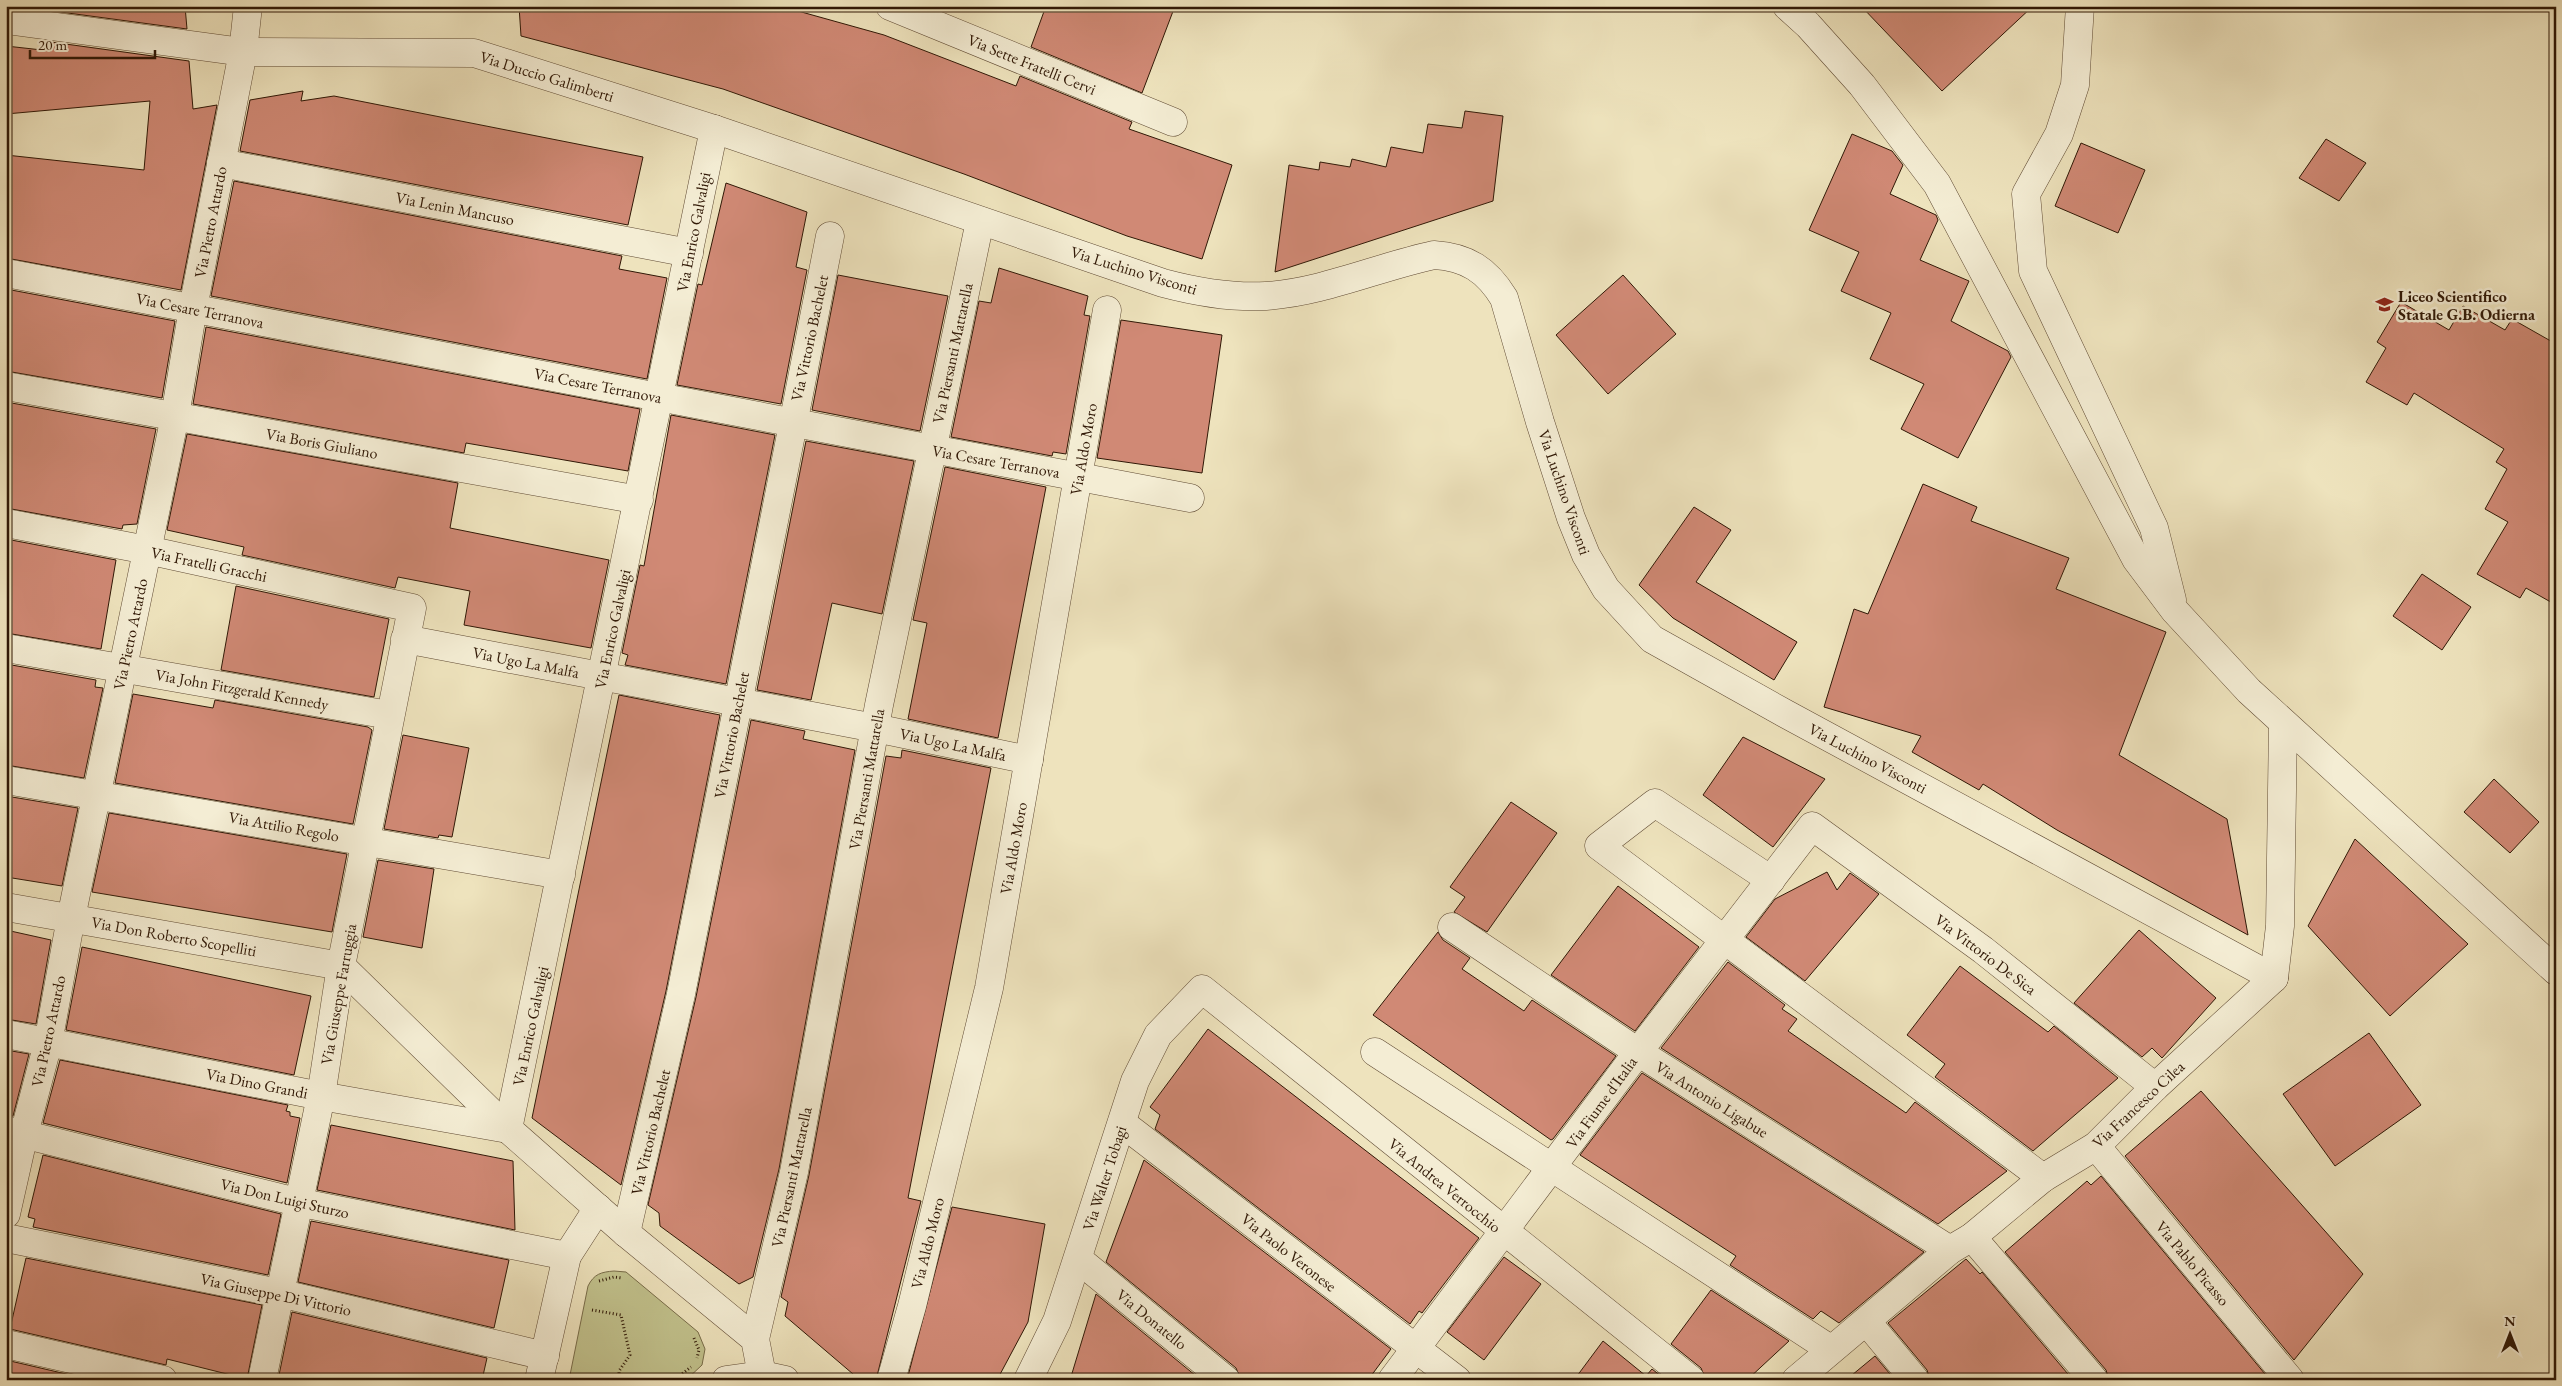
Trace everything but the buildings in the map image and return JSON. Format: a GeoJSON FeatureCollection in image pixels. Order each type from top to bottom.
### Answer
{"type":"FeatureCollection","features":[{"type":"Feature","properties":{"kind":"street","name":"Via Pietro Attardo"},"geometry":{"type":"LineString","coordinates":[[6,1214],[15,1132],[48,1043],[71,918],[176,416],[193,308],[243,52],[248,6]]}},
{"type":"Feature","properties":{"kind":"street","name":"Via Sette Fratelli Cervi"},"geometry":{"type":"LineString","coordinates":[[890,6],[1173,122]]}},
{"type":"Feature","properties":{"kind":"street"},"geometry":{"type":"LineString","coordinates":[[1787,6],[1808,25],[1862,85],[1937,184],[2136,559],[2175,611],[2249,691],[2556,971]]}},
{"type":"Feature","properties":{"kind":"street"},"geometry":{"type":"LineString","coordinates":[[2080,6],[2075,84],[2059,134],[2026,194],[2033,271],[2154,528],[2175,611]]}},
{"type":"Feature","properties":{"kind":"street","name":"Via Duccio Galimberti"},"geometry":{"type":"LineString","coordinates":[[6,20],[243,52],[474,53],[714,129],[980,221]]}},
{"type":"Feature","properties":{"kind":"street","name":"Via Enrico Galvaligi"},"geometry":{"type":"LineString","coordinates":[[508,1129],[714,129]]}},
{"type":"Feature","properties":{"kind":"street","name":"Via Lenin Mancuso"},"geometry":{"type":"LineString","coordinates":[[221,163],[689,253]]}},
{"type":"Feature","properties":{"kind":"street","name":"Via Piersanti Mattarella"},"geometry":{"type":"LineString","coordinates":[[755,1339],[794,1172],[875,728],[980,221]]}},
{"type":"Feature","properties":{"kind":"street","name":"Via Luchino Visconti"},"geometry":{"type":"LineString","coordinates":[[980,221],[1164,283],[1194,291],[1226,295],[1266,296],[1304,290],[1434,255],[1451,256],[1481,269],[1494,282],[1504,298],[1540,422],[1571,518],[1586,555],[1606,590],[1652,638],[1794,718],[2274,978]]}},
{"type":"Feature","properties":{"kind":"street","name":"Via Vittorio Bachelet"},"geometry":{"type":"LineString","coordinates":[[626,1233],[681,994],[830,236]]}},
{"type":"Feature","properties":{"kind":"street","name":"Via Cesare Terranova"},"geometry":{"type":"LineString","coordinates":[[6,273],[1190,498]]}},
{"type":"Feature","properties":{"kind":"street","name":"Via Aldo Moro"},"geometry":{"type":"LineString","coordinates":[[891,1380],[912,1306],[989,988],[1107,310]]}},
{"type":"Feature","properties":{"kind":"street","name":"Via Boris Giuliano"},"geometry":{"type":"LineString","coordinates":[[6,386],[638,500]]}},
{"type":"Feature","properties":{"kind":"street","name":"Via Fratelli Gracchi"},"geometry":{"type":"LineString","coordinates":[[6,523],[147,550],[412,608]]}},
{"type":"Feature","properties":{"kind":"street","name":"Via Giuseppe Farruggia"},"geometry":{"type":"LineString","coordinates":[[262,1380],[297,1202],[321,1096],[341,966],[389,715],[412,608]]}},
{"type":"Feature","properties":{"kind":"street","name":"Via Ugo La Malfa"},"geometry":{"type":"LineString","coordinates":[[405,639],[875,728],[1029,760]]}},
{"type":"Feature","properties":{"kind":"street","name":"Via John Fitzgerald Kennedy"},"geometry":{"type":"LineString","coordinates":[[6,648],[389,715]]}},
{"type":"Feature","properties":{"kind":"street"},"geometry":{"type":"LineString","coordinates":[[2274,978],[2280,926],[2284,723]]}},
{"type":"Feature","properties":{"kind":"street","name":"Via Attilio Regolo"},"geometry":{"type":"LineString","coordinates":[[6,780],[366,840],[561,875]]}},
{"type":"Feature","properties":{"kind":"street"},"geometry":{"type":"LineString","coordinates":[[1771,880],[1655,803],[1599,846],[1723,941],[2043,1178]]}},
{"type":"Feature","properties":{"kind":"street","name":"Via Fiume d'Italia"},"geometry":{"type":"LineString","coordinates":[[1392,1380],[1638,1052],[1812,826]]}},
{"type":"Feature","properties":{"kind":"street","name":"Via Vittorio De Sica"},"geometry":{"type":"LineString","coordinates":[[1812,826],[1983,950],[2155,1088]]}},
{"type":"Feature","properties":{"kind":"street","name":"Via Don Roberto Scopelliti"},"geometry":{"type":"LineString","coordinates":[[6,907],[341,966]]}},
{"type":"Feature","properties":{"kind":"street","name":"Via Antonio Ligabue"},"geometry":{"type":"LineString","coordinates":[[1452,926],[1638,1052],[1961,1243],[2094,1380]]}},
{"type":"Feature","properties":{"kind":"street"},"geometry":{"type":"LineString","coordinates":[[341,966],[508,1129],[626,1233],[755,1339],[774,1378],[726,1380]]}},
{"type":"Feature","properties":{"kind":"street","name":"Via Francesco Cilea"},"geometry":{"type":"LineString","coordinates":[[1796,1380],[1830,1349],[1867,1322],[1961,1243],[2043,1178],[2096,1146],[2155,1088],[2274,978]]}},
{"type":"Feature","properties":{"kind":"street","name":"Via Walter Tobagi"},"geometry":{"type":"LineString","coordinates":[[1028,1380],[1057,1321],[1135,1081],[1158,1035],[1202,989]]}},
{"type":"Feature","properties":{"kind":"street","name":"Via Andrea Verrocchio"},"geometry":{"type":"LineString","coordinates":[[1202,989],[1690,1380]]}},
{"type":"Feature","properties":{"kind":"street","name":"Via Dino Grandi"},"geometry":{"type":"LineString","coordinates":[[6,1034],[321,1096],[508,1129]]}},
{"type":"Feature","properties":{"kind":"street"},"geometry":{"type":"LineString","coordinates":[[1375,1052],[1551,1169],[1830,1349]]}},
{"type":"Feature","properties":{"kind":"street","name":"Via Paolo Veronese"},"geometry":{"type":"LineString","coordinates":[[1122,1123],[1456,1380]]}},
{"type":"Feature","properties":{"kind":"street","name":"Via Don Luigi Sturzo"},"geometry":{"type":"LineString","coordinates":[[15,1132],[297,1202],[567,1256]]}},
{"type":"Feature","properties":{"kind":"street","name":"Via Pablo Picasso"},"geometry":{"type":"LineString","coordinates":[[2096,1146],[2290,1380]]}},
{"type":"Feature","properties":{"kind":"street"},"geometry":{"type":"LineString","coordinates":[[542,1368],[567,1256],[598,1208]]}},
{"type":"Feature","properties":{"kind":"street","name":"Via Giuseppe Di Vittorio"},"geometry":{"type":"LineString","coordinates":[[6,1238],[279,1293],[542,1368]]}},
{"type":"Feature","properties":{"kind":"street","name":"Via Donatello"},"geometry":{"type":"LineString","coordinates":[[1078,1259],[1226,1380]]}},
{"type":"Feature","properties":{"kind":"street"},"geometry":{"type":"LineString","coordinates":[[1867,1322],[1915,1380]]}},
{"type":"Feature","properties":{"kind":"street"},"geometry":{"type":"LineString","coordinates":[[6,1344],[164,1380]]}},
{"type":"Feature","properties":{"kind":"path"},"geometry":{"type":"LineString","coordinates":[[596,1282],[614,1277],[623,1278]]}},
{"type":"Feature","properties":{"kind":"path"},"geometry":{"type":"LineString","coordinates":[[557,1303],[621,1315],[630,1356],[619,1371],[619,1380]]}},
{"type":"Feature","properties":{"kind":"path"},"geometry":{"type":"LineString","coordinates":[[674,1380],[696,1362],[699,1350],[693,1335],[688,1332]]}},
{"type":"Feature","properties":{"kind":"green space"},"geometry":{"type":"Polygon","coordinates":[[[614,1271],[626,1272],[698,1332],[705,1349],[702,1365],[686,1380],[569,1380],[588,1286],[598,1274],[614,1271]]]}},
{"type":"Feature","properties":{"kind":"place","name":"Liceo Scientifico Statale G.B. Odierna"},"geometry":{"type":"Point","coordinates":[2384,305]}}]}
